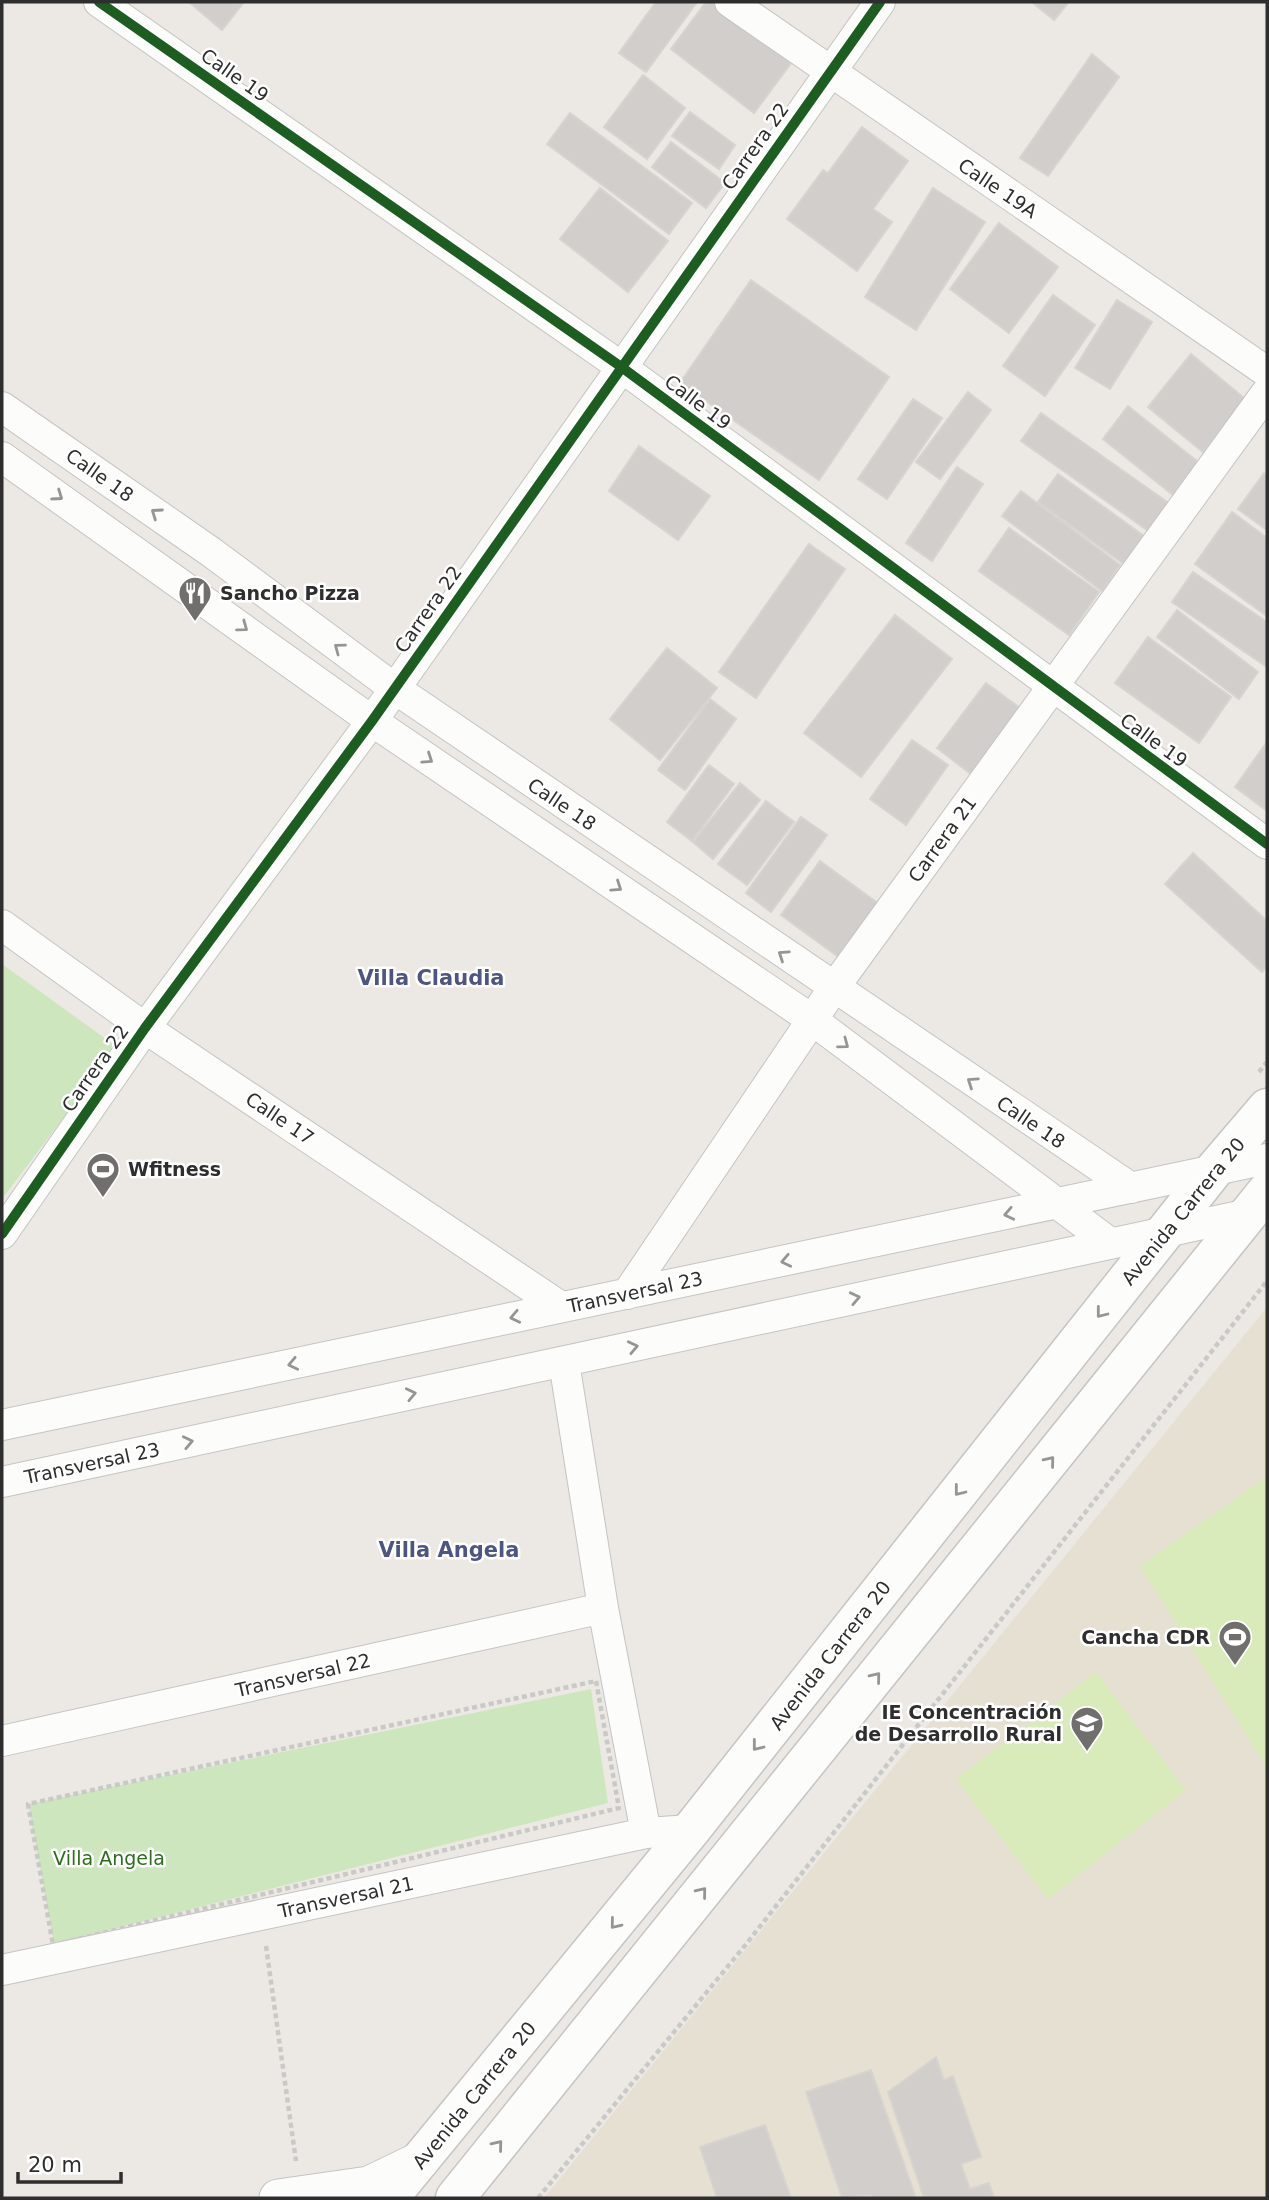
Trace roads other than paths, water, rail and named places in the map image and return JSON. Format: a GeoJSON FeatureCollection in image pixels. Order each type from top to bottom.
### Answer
{"type":"FeatureCollection","features":[{"type":"Feature","properties":{"kind":"main road","name":"Avenida Carrera 20"},"geometry":{"type":"LineString","coordinates":[[389,2198],[691,1830],[1214,1170],[1267,1108]]}},
{"type":"Feature","properties":{"kind":"main road"},"geometry":{"type":"LineString","coordinates":[[454,2197],[1258,1203]]}},
{"type":"Feature","properties":{"kind":"street","name":"Calle 19"},"geometry":{"type":"LineString","coordinates":[[99,2],[620,366],[1267,844]]}},
{"type":"Feature","properties":{"kind":"street","name":"Calle 19A"},"geometry":{"type":"LineString","coordinates":[[730,2],[1267,372]]}},
{"type":"Feature","properties":{"kind":"street","name":"Carrera 22"},"geometry":{"type":"LineString","coordinates":[[2,1234],[145,1027],[372,721],[620,366],[880,2]]}},
{"type":"Feature","properties":{"kind":"street","name":"Carrera 21"},"geometry":{"type":"LineString","coordinates":[[627,1294],[811,1020],[1267,391]]}},
{"type":"Feature","properties":{"kind":"street","name":"Calle 18"},"geometry":{"type":"LineString","coordinates":[[2,407],[211,552],[394,688],[833,989],[1131,1188]]}},
{"type":"Feature","properties":{"kind":"street","name":"Calle 18"},"geometry":{"type":"LineString","coordinates":[[2,457],[188,587],[372,721],[811,1020],[1110,1243]]}},
{"type":"Feature","properties":{"kind":"street"},"geometry":{"type":"LineString","coordinates":[[188,587],[211,552]]}},
{"type":"Feature","properties":{"kind":"street","name":"Calle 17"},"geometry":{"type":"LineString","coordinates":[[2,925],[145,1027],[561,1307]]}},
{"type":"Feature","properties":{"kind":"street","name":"Transversal 23"},"geometry":{"type":"LineString","coordinates":[[2,1425],[1267,1159]]}},
{"type":"Feature","properties":{"kind":"street","name":"Transversal 23"},"geometry":{"type":"LineString","coordinates":[[2,1482],[1164,1233],[1258,1203]]}},
{"type":"Feature","properties":{"kind":"street"},"geometry":{"type":"LineString","coordinates":[[564,1362],[603,1608],[646,1833]]}},
{"type":"Feature","properties":{"kind":"street","name":"Transversal 22"},"geometry":{"type":"LineString","coordinates":[[2,1741],[603,1608]]}},
{"type":"Feature","properties":{"kind":"street","name":"Transversal 21"},"geometry":{"type":"LineString","coordinates":[[2,1970],[646,1833],[691,1830]]}},
{"type":"Feature","properties":{"kind":"street"},"geometry":{"type":"LineString","coordinates":[[289,2196],[369,2185],[421,2160]]}},
{"type":"Feature","properties":{"kind":"place","name":"Sancho Pizza"},"geometry":{"type":"Point","coordinates":[195,623]}},
{"type":"Feature","properties":{"kind":"place","name":"Wfitness"},"geometry":{"type":"Point","coordinates":[103,1199]}},
{"type":"Feature","properties":{"kind":"place","name":"Cancha CDR"},"geometry":{"type":"Point","coordinates":[1235,1667]}},
{"type":"Feature","properties":{"kind":"place","name":"IE Concentración de Desarrollo Rural"},"geometry":{"type":"Point","coordinates":[1087,1753]}},
{"type":"Feature","properties":{"kind":"district","name":"Villa Claudia"},"geometry":{"type":"Point","coordinates":[431,978]}},
{"type":"Feature","properties":{"kind":"district","name":"Villa Angela"},"geometry":{"type":"Point","coordinates":[449,1550]}}]}
